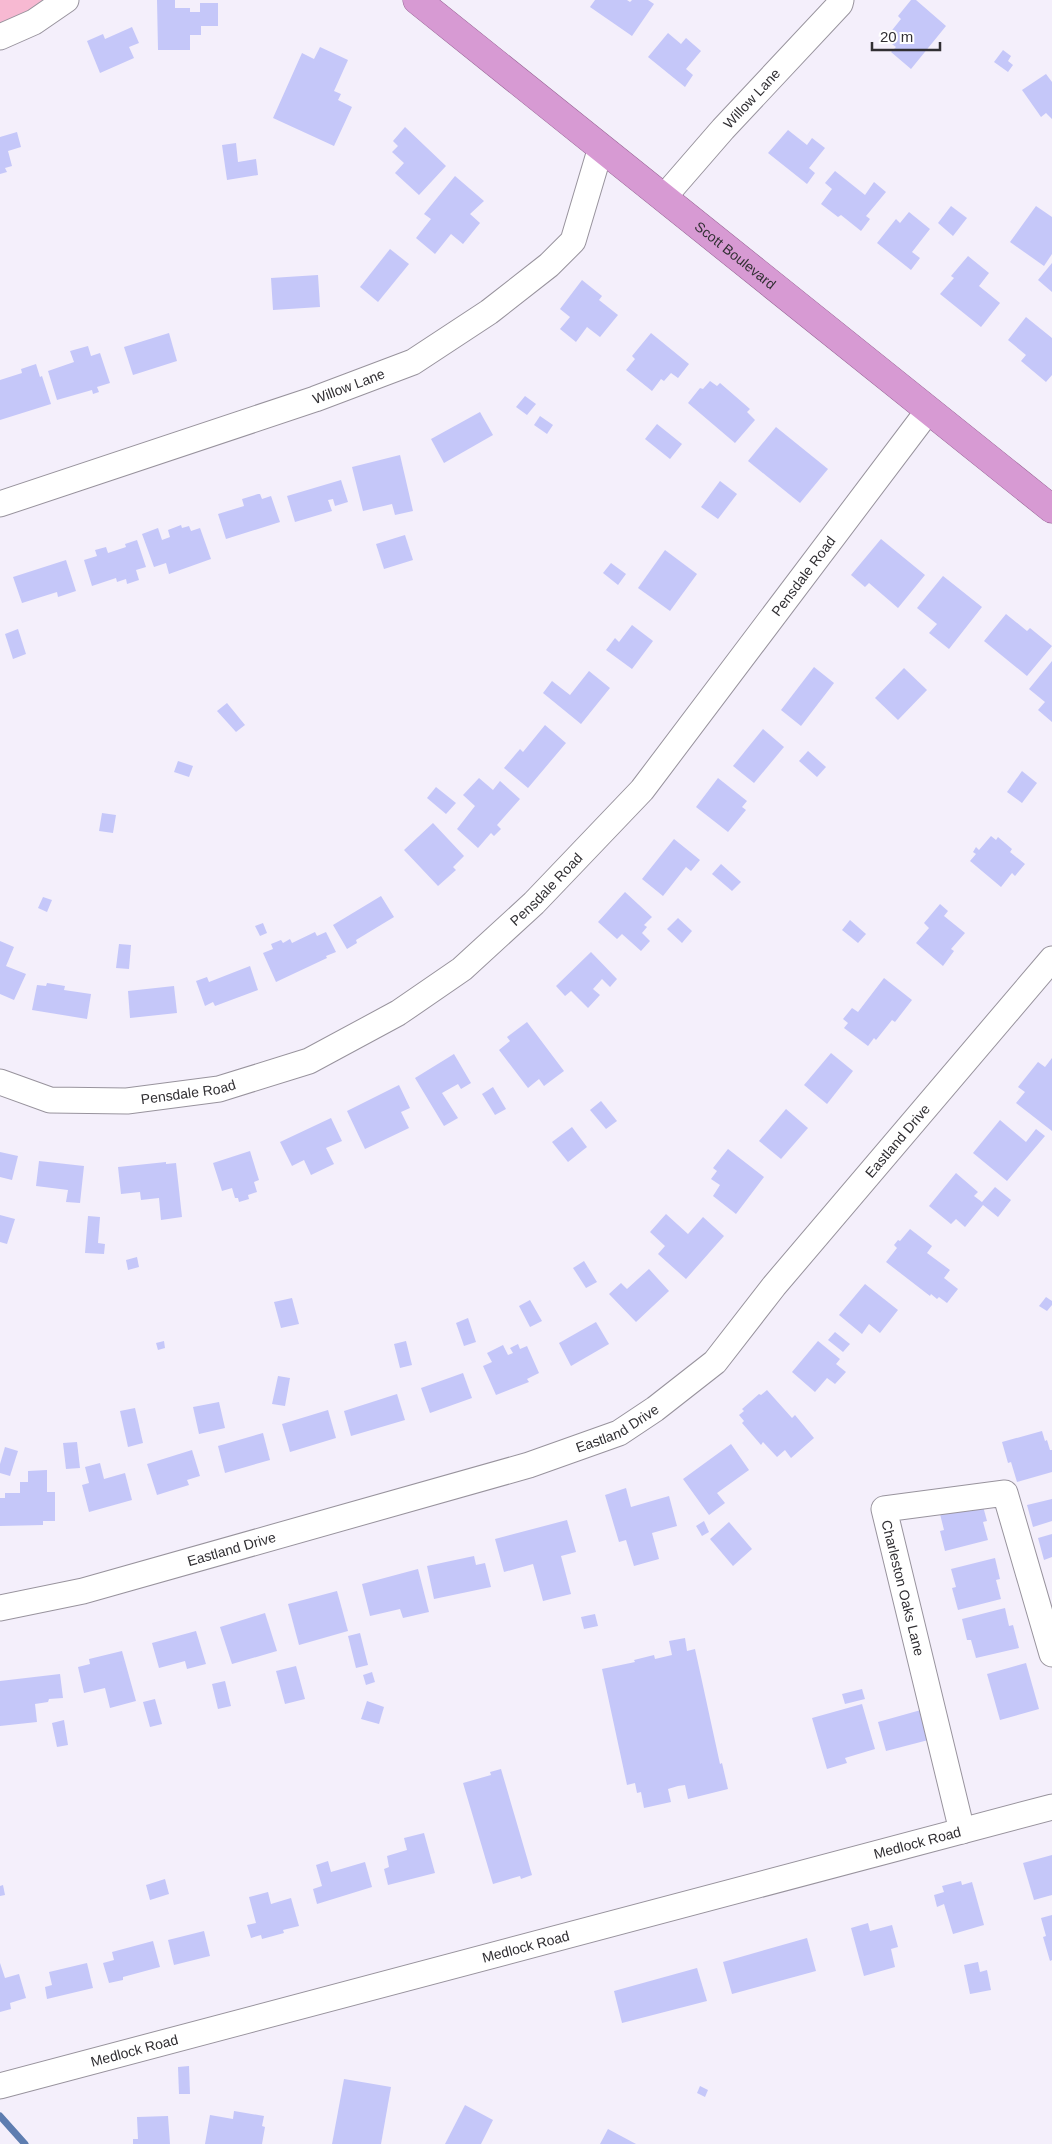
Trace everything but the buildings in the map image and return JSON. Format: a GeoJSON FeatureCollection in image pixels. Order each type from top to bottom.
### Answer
{"type":"FeatureCollection","features":[{"type":"Feature","properties":{"kind":"highway","name":"Scott Boulevard"},"geometry":{"type":"LineString","coordinates":[[417,0],[1052,509]]}},
{"type":"Feature","properties":{"kind":"street"},"geometry":{"type":"LineString","coordinates":[[0,37],[34,22],[66,0]]}},
{"type":"Feature","properties":{"kind":"street","name":"Willow Lane"},"geometry":{"type":"LineString","coordinates":[[664,197],[723,129],[840,4],[841,0]]}},
{"type":"Feature","properties":{"kind":"street","name":"Willow Lane"},"geometry":{"type":"LineString","coordinates":[[0,504],[315,399],[413,362],[489,312],[549,265],[573,241],[601,147]]}},
{"type":"Feature","properties":{"kind":"street","name":"Pensdale Road"},"geometry":{"type":"LineString","coordinates":[[0,1082],[50,1100],[127,1101],[219,1089],[309,1061],[398,1014],[462,969],[534,903],[642,790],[928,411]]}},
{"type":"Feature","properties":{"kind":"street","name":"Eastland Drive"},"geometry":{"type":"LineString","coordinates":[[0,1608],[83,1591],[529,1465],[619,1434],[655,1409],[715,1362],[774,1286],[1048,973]]}},
{"type":"Feature","properties":{"kind":"street","name":"Charleston Oaks Lane"},"geometry":{"type":"LineString","coordinates":[[962,1831],[884,1509],[1005,1493],[1052,1654]]}},
{"type":"Feature","properties":{"kind":"street","name":"Medlock Road"},"geometry":{"type":"LineString","coordinates":[[0,2086],[1052,1807]]}},
{"type":"Feature","properties":{"kind":"shaded area"},"geometry":{"type":"Polygon","coordinates":[[[0,0],[50,0],[0,29],[0,0]]]}},
{"type":"Feature","properties":{"kind":"waterway"},"geometry":{"type":"LineString","coordinates":[[0,2116],[25,2144]]}}]}
